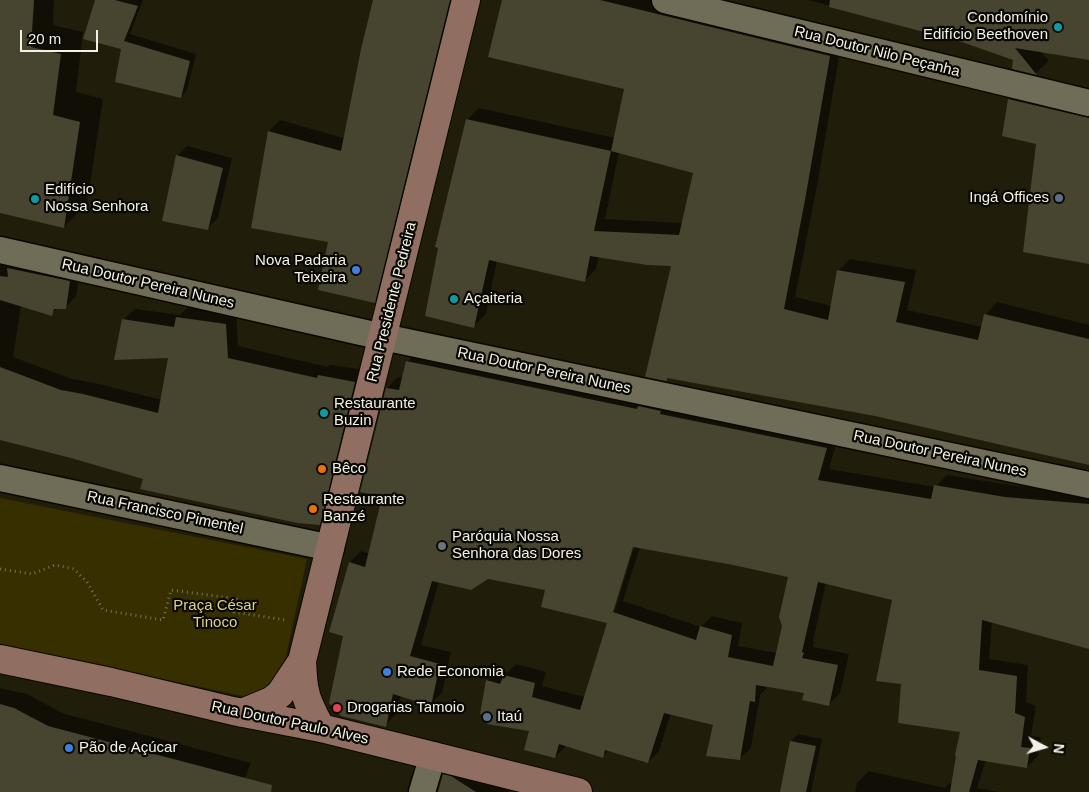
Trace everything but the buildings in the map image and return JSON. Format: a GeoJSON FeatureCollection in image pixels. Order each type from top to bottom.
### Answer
{"type":"FeatureCollection","features":[{"type":"Feature","properties":{"kind":"street","name":"Rua Presidente Pedreira"},"geometry":{"type":"LineString","coordinates":[[321,728],[309,705],[302,662],[466,0]]}},
{"type":"Feature","properties":{"kind":"street","name":"Rua Doutor Nilo Peçanha"},"geometry":{"type":"LineString","coordinates":[[665,0],[1089,103]]}},
{"type":"Feature","properties":{"kind":"street","name":"Rua Doutor Pereira Nunes"},"geometry":{"type":"LineString","coordinates":[[0,250],[383,337],[1089,485]]}},
{"type":"Feature","properties":{"kind":"street","name":"Rua Francisco Pimentel"},"geometry":{"type":"LineString","coordinates":[[0,478],[330,548]]}},
{"type":"Feature","properties":{"kind":"street","name":"Rua Doutor Paulo Alves"},"geometry":{"type":"LineString","coordinates":[[0,659],[111,682],[242,713],[321,728],[578,792]]}},
{"type":"Feature","properties":{"kind":"street","name":"Rua Presidente Pedreira"},"geometry":{"type":"LineString","coordinates":[[242,713],[271,701],[280,694],[302,662]]}},
{"type":"Feature","properties":{"kind":"street"},"geometry":{"type":"LineString","coordinates":[[422,792],[433,755]]}},
{"type":"Feature","properties":{"kind":"path"},"geometry":{"type":"LineString","coordinates":[[0,569],[32,574],[55,565],[74,569],[87,582],[103,610],[163,620],[171,590],[238,599],[234,612],[286,620]]}},
{"type":"Feature","properties":{"kind":"green space","name":"Praça César Tinoco"},"geometry":{"type":"Polygon","coordinates":[[[0,498],[307,559],[283,670],[269,691],[243,696],[0,645],[0,498]]]}},
{"type":"Feature","properties":{"kind":"place","name":"Condomínio Edifício Beethoven"},"geometry":{"type":"Point","coordinates":[1058,27]}},
{"type":"Feature","properties":{"kind":"place","name":"Ingá Offices"},"geometry":{"type":"Point","coordinates":[1059,198]}},
{"type":"Feature","properties":{"kind":"place","name":"Edifício Nossa Senhora"},"geometry":{"type":"Point","coordinates":[35,199]}},
{"type":"Feature","properties":{"kind":"place","name":"Nova Padaria Teixeira"},"geometry":{"type":"Point","coordinates":[356,270]}},
{"type":"Feature","properties":{"kind":"place","name":"Açaiteria"},"geometry":{"type":"Point","coordinates":[454,299]}},
{"type":"Feature","properties":{"kind":"place","name":"Restaurante Buzin"},"geometry":{"type":"Point","coordinates":[324,413]}},
{"type":"Feature","properties":{"kind":"place","name":"Bêco"},"geometry":{"type":"Point","coordinates":[322,469]}},
{"type":"Feature","properties":{"kind":"place","name":"Restaurante Banzé"},"geometry":{"type":"Point","coordinates":[313,509]}},
{"type":"Feature","properties":{"kind":"place","name":"Paróquia Nossa Senhora das Dores"},"geometry":{"type":"Point","coordinates":[442,546]}},
{"type":"Feature","properties":{"kind":"place","name":"Rede Economia"},"geometry":{"type":"Point","coordinates":[387,672]}},
{"type":"Feature","properties":{"kind":"place","name":"Drogarias Tamoio"},"geometry":{"type":"Point","coordinates":[337,708]}},
{"type":"Feature","properties":{"kind":"place","name":"Itaú"},"geometry":{"type":"Point","coordinates":[487,717]}},
{"type":"Feature","properties":{"kind":"place","name":"Pão de Açúcar"},"geometry":{"type":"Point","coordinates":[69,748]}}]}
